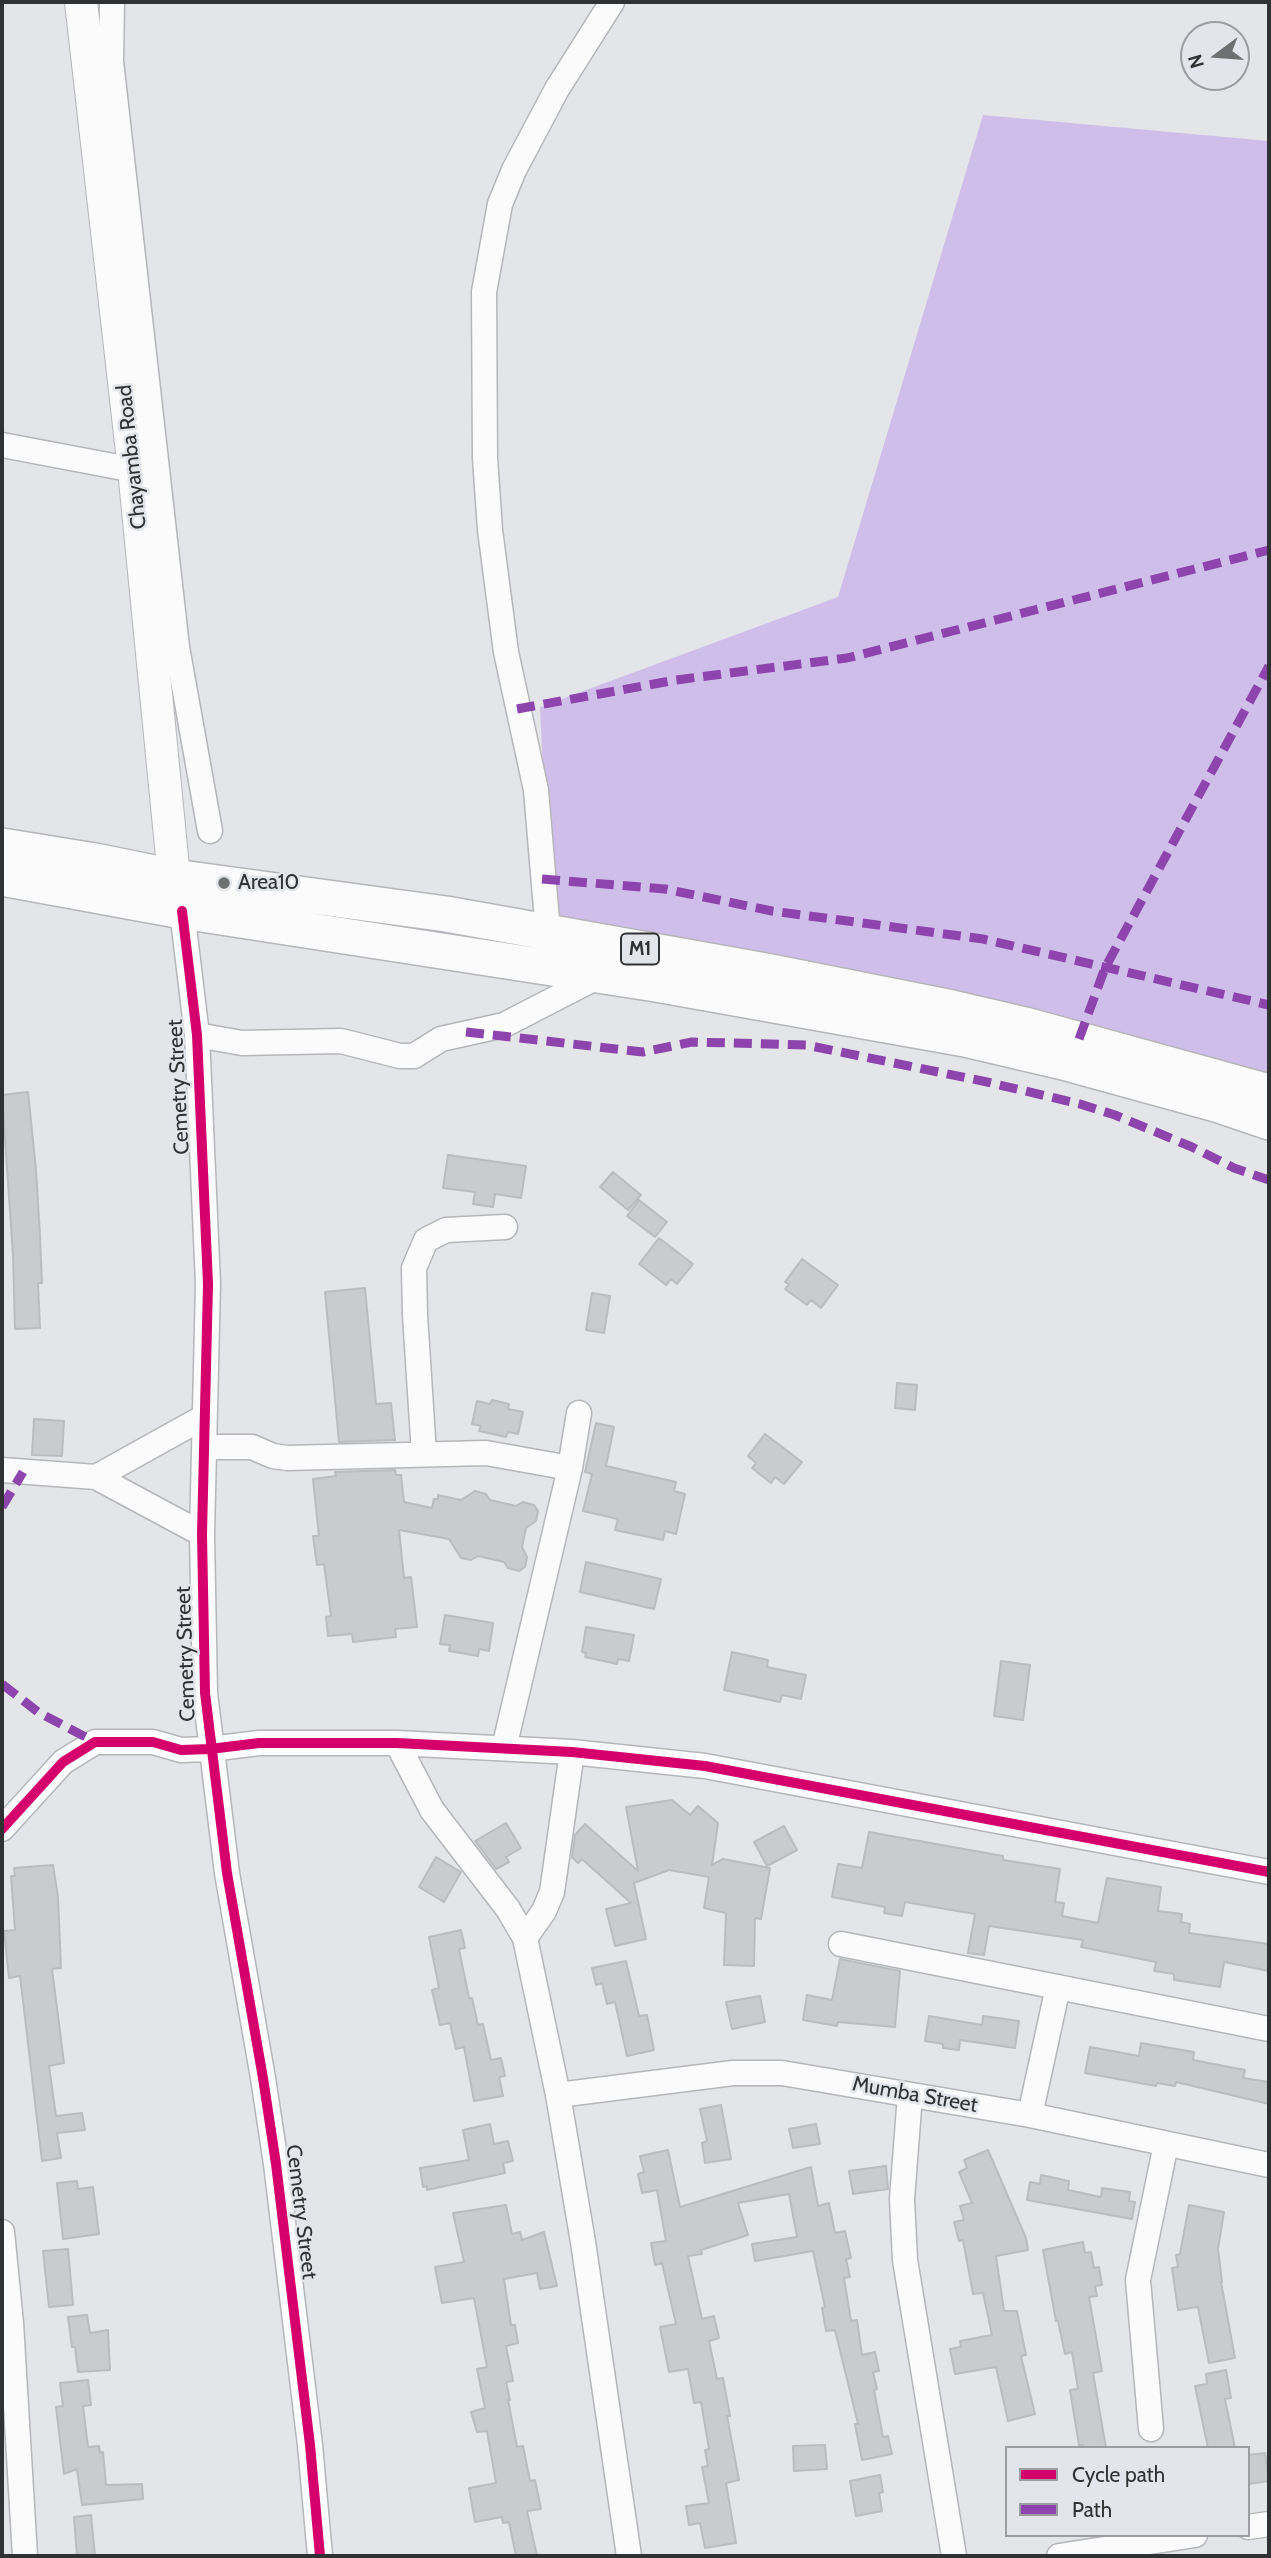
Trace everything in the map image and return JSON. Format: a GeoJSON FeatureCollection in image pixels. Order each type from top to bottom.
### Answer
{"type":"FeatureCollection","features":[{"type":"Feature","properties":{"kind":"highway","name":"M1"},"geometry":{"type":"LineString","coordinates":[[2,846],[174,877],[446,914],[771,972],[952,1008],[1269,1092]]}},
{"type":"Feature","properties":{"kind":"highway","name":"M1"},"geometry":{"type":"LineString","coordinates":[[2,878],[182,911],[601,975],[965,1039],[1063,1062],[1219,1105],[1269,1122]]}},
{"type":"Feature","properties":{"kind":"main road","name":"Chayamba Road"},"geometry":{"type":"LineString","coordinates":[[81,2],[134,470],[174,877],[182,911]]}},
{"type":"Feature","properties":{"kind":"street"},"geometry":{"type":"LineString","coordinates":[[112,2],[111,61],[176,634],[210,831]]}},
{"type":"Feature","properties":{"kind":"street"},"geometry":{"type":"LineString","coordinates":[[548,932],[536,790],[506,652],[490,530],[485,457],[484,292],[500,204],[514,170],[557,89],[612,2]]}},
{"type":"Feature","properties":{"kind":"street"},"geometry":{"type":"LineString","coordinates":[[2,445],[134,470]]}},
{"type":"Feature","properties":{"kind":"street","name":"Cemetry Street"},"geometry":{"type":"LineString","coordinates":[[182,911],[197,1035],[208,1284],[202,1534],[204,1682],[227,1873],[276,2164],[310,2445],[320,2556]]}},
{"type":"Feature","properties":{"kind":"street"},"geometry":{"type":"LineString","coordinates":[[197,1035],[242,1043],[341,1041],[400,1056],[414,1056],[441,1039],[504,1025],[601,975]]}},
{"type":"Feature","properties":{"kind":"street"},"geometry":{"type":"LineString","coordinates":[[424,1454],[414,1268],[426,1240],[446,1230],[505,1227]]}},
{"type":"Feature","properties":{"kind":"street"},"geometry":{"type":"LineString","coordinates":[[504,1748],[570,1468],[579,1413]]}},
{"type":"Feature","properties":{"kind":"street"},"geometry":{"type":"LineString","coordinates":[[96,1477],[204,1418]]}},
{"type":"Feature","properties":{"kind":"street"},"geometry":{"type":"LineString","coordinates":[[204,1447],[252,1447],[273,1456],[287,1458],[486,1453],[570,1468]]}},
{"type":"Feature","properties":{"kind":"street"},"geometry":{"type":"LineString","coordinates":[[2,1470],[96,1477],[202,1534]]}},
{"type":"Feature","properties":{"kind":"street"},"geometry":{"type":"LineString","coordinates":[[2,1829],[63,1762],[95,1742],[153,1742],[181,1750],[259,1743],[397,1742],[572,1752],[705,1766],[1269,1872]]}},
{"type":"Feature","properties":{"kind":"street"},"geometry":{"type":"LineString","coordinates":[[397,1742],[432,1810],[508,1909],[525,1938],[558,2095],[583,2242],[629,2556]]}},
{"type":"Feature","properties":{"kind":"street"},"geometry":{"type":"LineString","coordinates":[[525,1938],[544,1911],[552,1892],[572,1752]]}},
{"type":"Feature","properties":{"kind":"street"},"geometry":{"type":"LineString","coordinates":[[841,1944],[1269,2029]]}},
{"type":"Feature","properties":{"kind":"street"},"geometry":{"type":"LineString","coordinates":[[1030,2115],[1058,1987]]}},
{"type":"Feature","properties":{"kind":"street","name":"Mumba Street"},"geometry":{"type":"LineString","coordinates":[[558,2095],[758,2072],[807,2076],[1030,2115],[1269,2165]]}},
{"type":"Feature","properties":{"kind":"street"},"geometry":{"type":"LineString","coordinates":[[910,2095],[902,2199],[905,2260],[954,2556]]}},
{"type":"Feature","properties":{"kind":"street"},"geometry":{"type":"LineString","coordinates":[[1151,2429],[1138,2280],[1166,2144]]}},
{"type":"Feature","properties":{"kind":"street"},"geometry":{"type":"LineString","coordinates":[[2,2232],[6,2324],[26,2556]]}},
{"type":"Feature","properties":{"kind":"street"},"geometry":{"type":"LineString","coordinates":[[1250,2527],[1269,2524]]}},
{"type":"Feature","properties":{"kind":"street"},"geometry":{"type":"LineString","coordinates":[[1059,2556],[1182,2537]]}},
{"type":"Feature","properties":{"kind":"shaded area"},"geometry":{"type":"Polygon","coordinates":[[[983,115],[1269,141],[1269,1083],[550,919],[540,707],[838,597],[983,115]]]}},
{"type":"Feature","properties":{"kind":"building"},"geometry":{"type":"Polygon","coordinates":[[[28,1092],[40,1236],[40,1328],[15,1329],[13,1255],[2,1095],[28,1092]]]}},
{"type":"Feature","properties":{"kind":"building"},"geometry":{"type":"Polygon","coordinates":[[[448,1155],[526,1166],[521,1198],[495,1194],[493,1207],[473,1204],[475,1192],[443,1188],[448,1155]]]}},
{"type":"Feature","properties":{"kind":"building"},"geometry":{"type":"Polygon","coordinates":[[[613,1172],[641,1195],[628,1210],[600,1187],[613,1172]]]}},
{"type":"Feature","properties":{"kind":"building"},"geometry":{"type":"Polygon","coordinates":[[[639,1200],[667,1222],[655,1237],[627,1216],[639,1200]]]}},
{"type":"Feature","properties":{"kind":"building"},"geometry":{"type":"Polygon","coordinates":[[[659,1238],[693,1264],[677,1284],[671,1279],[666,1285],[639,1264],[659,1238]]]}},
{"type":"Feature","properties":{"kind":"building"},"geometry":{"type":"Polygon","coordinates":[[[802,1259],[838,1285],[821,1308],[811,1300],[807,1305],[785,1289],[789,1284],[785,1282],[802,1259]]]}},
{"type":"Feature","properties":{"kind":"building"},"geometry":{"type":"Polygon","coordinates":[[[365,1288],[376,1404],[391,1403],[395,1440],[339,1442],[325,1292],[365,1288]]]}},
{"type":"Feature","properties":{"kind":"building"},"geometry":{"type":"Polygon","coordinates":[[[592,1293],[610,1296],[604,1333],[586,1330],[592,1293]]]}},
{"type":"Feature","properties":{"kind":"building"},"geometry":{"type":"Polygon","coordinates":[[[897,1383],[917,1385],[915,1410],[895,1408],[897,1383]]]}},
{"type":"Feature","properties":{"kind":"building"},"geometry":{"type":"Polygon","coordinates":[[[492,1400],[509,1404],[508,1409],[523,1412],[518,1434],[508,1432],[506,1437],[479,1431],[481,1426],[472,1424],[477,1401],[490,1404],[492,1400]]]}},
{"type":"Feature","properties":{"kind":"building"},"geometry":{"type":"Polygon","coordinates":[[[34,1419],[64,1421],[62,1456],[32,1455],[34,1419]]]}},
{"type":"Feature","properties":{"kind":"building"},"geometry":{"type":"Polygon","coordinates":[[[596,1423],[614,1427],[606,1466],[676,1482],[674,1491],[685,1494],[676,1534],[665,1531],[663,1540],[615,1530],[618,1519],[583,1511],[592,1474],[585,1472],[596,1423]]]}},
{"type":"Feature","properties":{"kind":"building"},"geometry":{"type":"Polygon","coordinates":[[[765,1434],[802,1462],[784,1484],[775,1477],[771,1483],[752,1468],[756,1463],[748,1456],[765,1434]]]}},
{"type":"Feature","properties":{"kind":"building"},"geometry":{"type":"Polygon","coordinates":[[[395,1470],[396,1475],[401,1475],[404,1502],[432,1508],[438,1495],[461,1500],[475,1491],[486,1494],[490,1500],[516,1506],[523,1502],[534,1505],[538,1511],[536,1521],[526,1528],[522,1547],[527,1557],[525,1567],[519,1571],[508,1568],[504,1562],[478,1556],[471,1560],[461,1558],[449,1539],[399,1530],[404,1578],[411,1577],[417,1627],[395,1629],[396,1637],[353,1642],[352,1634],[328,1636],[326,1617],[331,1616],[324,1564],[317,1565],[313,1536],[319,1536],[313,1479],[336,1476],[335,1472],[395,1470]]]}},
{"type":"Feature","properties":{"kind":"building"},"geometry":{"type":"Polygon","coordinates":[[[586,1562],[661,1579],[654,1609],[580,1592],[586,1562]]]}},
{"type":"Feature","properties":{"kind":"building"},"geometry":{"type":"Polygon","coordinates":[[[445,1615],[493,1623],[489,1651],[479,1649],[478,1656],[449,1651],[450,1645],[440,1644],[445,1615]]]}},
{"type":"Feature","properties":{"kind":"building"},"geometry":{"type":"Polygon","coordinates":[[[586,1627],[634,1635],[629,1661],[618,1659],[617,1664],[585,1657],[586,1653],[582,1652],[586,1627]]]}},
{"type":"Feature","properties":{"kind":"building"},"geometry":{"type":"Polygon","coordinates":[[[732,1652],[768,1660],[767,1667],[806,1675],[801,1699],[782,1695],[780,1702],[724,1690],[732,1652]]]}},
{"type":"Feature","properties":{"kind":"building"},"geometry":{"type":"Polygon","coordinates":[[[1001,1661],[1030,1665],[1023,1720],[994,1716],[1001,1661]]]}},
{"type":"Feature","properties":{"kind":"building"},"geometry":{"type":"Polygon","coordinates":[[[672,1800],[690,1815],[698,1806],[718,1823],[712,1865],[723,1859],[770,1868],[761,1919],[755,1918],[754,1966],[724,1965],[726,1913],[704,1908],[709,1877],[669,1870],[634,1883],[646,1939],[615,1946],[606,1909],[631,1903],[582,1859],[578,1863],[572,1857],[575,1835],[585,1824],[638,1871],[626,1807],[672,1800]]]}},
{"type":"Feature","properties":{"kind":"building"},"geometry":{"type":"Polygon","coordinates":[[[506,1823],[521,1848],[506,1857],[509,1862],[496,1869],[475,1841],[506,1823]]]}},
{"type":"Feature","properties":{"kind":"building"},"geometry":{"type":"Polygon","coordinates":[[[784,1826],[797,1850],[767,1866],[754,1842],[784,1826]]]}},
{"type":"Feature","properties":{"kind":"building"},"geometry":{"type":"Polygon","coordinates":[[[869,1832],[1060,1869],[1055,1902],[1064,1903],[1062,1916],[1098,1923],[1107,1878],[1161,1887],[1158,1911],[1182,1914],[1181,1922],[1190,1924],[1189,1933],[1269,1944],[1269,1971],[1224,1962],[1220,1987],[1174,1980],[1174,1974],[1154,1971],[1156,1962],[1081,1947],[1083,1940],[989,1926],[984,1955],[968,1953],[975,1914],[905,1902],[902,1916],[884,1913],[885,1907],[832,1897],[838,1864],[862,1868],[869,1832]]]}},
{"type":"Feature","properties":{"kind":"building"},"geometry":{"type":"Polygon","coordinates":[[[436,1857],[461,1872],[444,1902],[419,1887],[436,1857]]]}},
{"type":"Feature","properties":{"kind":"building"},"geometry":{"type":"Polygon","coordinates":[[[53,1865],[58,1897],[61,1968],[52,1969],[64,2063],[49,2066],[56,2116],[82,2113],[85,2130],[57,2133],[61,2158],[42,2161],[20,1976],[9,1978],[4,1931],[15,1930],[11,1876],[15,1876],[14,1868],[53,1865]]]}},
{"type":"Feature","properties":{"kind":"building"},"geometry":{"type":"Polygon","coordinates":[[[461,1930],[465,1948],[459,1949],[469,1998],[472,1998],[478,2025],[483,2024],[491,2060],[501,2058],[505,2076],[499,2077],[503,2096],[474,2101],[464,2047],[456,2049],[450,2023],[440,2025],[432,1990],[439,1988],[429,1937],[461,1930]]]}},
{"type":"Feature","properties":{"kind":"building"},"geometry":{"type":"Polygon","coordinates":[[[840,1959],[900,1971],[895,2027],[838,2022],[837,2026],[803,2020],[807,1995],[832,2000],[840,1959]]]}},
{"type":"Feature","properties":{"kind":"building"},"geometry":{"type":"Polygon","coordinates":[[[626,1961],[639,2016],[647,2015],[654,2050],[627,2056],[615,2002],[607,2004],[602,1983],[596,1985],[592,1968],[626,1961]]]}},
{"type":"Feature","properties":{"kind":"building"},"geometry":{"type":"Polygon","coordinates":[[[760,1996],[765,2022],[732,2029],[726,2002],[760,1996]]]}},
{"type":"Feature","properties":{"kind":"building"},"geometry":{"type":"Polygon","coordinates":[[[929,2016],[982,2025],[983,2016],[1019,2021],[1015,2048],[960,2040],[959,2050],[943,2048],[943,2044],[925,2041],[929,2016]]]}},
{"type":"Feature","properties":{"kind":"building"},"geometry":{"type":"Polygon","coordinates":[[[1141,2043],[1194,2052],[1193,2060],[1245,2070],[1243,2078],[1269,2082],[1269,2104],[1176,2082],[1175,2086],[1157,2083],[1156,2086],[1085,2073],[1090,2047],[1139,2056],[1141,2043]]]}},
{"type":"Feature","properties":{"kind":"building"},"geometry":{"type":"Polygon","coordinates":[[[721,2105],[731,2159],[705,2163],[702,2143],[707,2141],[700,2109],[721,2105]]]}},
{"type":"Feature","properties":{"kind":"building"},"geometry":{"type":"Polygon","coordinates":[[[490,2124],[494,2144],[508,2141],[513,2161],[503,2163],[505,2173],[427,2190],[427,2186],[423,2187],[420,2168],[469,2160],[463,2130],[490,2124]]]}},
{"type":"Feature","properties":{"kind":"building"},"geometry":{"type":"Polygon","coordinates":[[[816,2124],[820,2144],[793,2148],[789,2129],[816,2124]]]}},
{"type":"Feature","properties":{"kind":"building"},"geometry":{"type":"Polygon","coordinates":[[[668,2150],[680,2207],[811,2167],[818,2206],[829,2203],[835,2233],[845,2231],[851,2258],[846,2259],[850,2277],[844,2278],[851,2321],[857,2320],[862,2355],[875,2352],[879,2371],[873,2372],[877,2389],[874,2390],[883,2437],[888,2436],[892,2454],[862,2460],[855,2424],[858,2424],[835,2330],[826,2331],[822,2308],[825,2307],[813,2251],[755,2261],[752,2244],[797,2237],[789,2194],[738,2203],[748,2235],[701,2250],[702,2254],[688,2256],[702,2319],[714,2316],[719,2338],[709,2341],[717,2379],[723,2378],[739,2480],[726,2483],[736,2543],[705,2548],[700,2523],[689,2525],[686,2506],[709,2503],[702,2467],[708,2466],[705,2450],[709,2449],[701,2402],[694,2403],[688,2369],[669,2372],[660,2327],[676,2324],[662,2263],[655,2265],[651,2243],[666,2241],[657,2190],[642,2193],[638,2174],[644,2172],[640,2156],[668,2150]]]}},
{"type":"Feature","properties":{"kind":"building"},"geometry":{"type":"Polygon","coordinates":[[[988,2150],[1026,2238],[1028,2250],[996,2256],[1004,2311],[1017,2311],[1026,2355],[1021,2356],[1035,2414],[1008,2421],[996,2367],[955,2374],[950,2349],[961,2347],[960,2341],[992,2335],[983,2293],[973,2294],[963,2240],[959,2241],[954,2222],[964,2220],[960,2206],[972,2203],[959,2172],[967,2168],[964,2160],[988,2150]]]}},
{"type":"Feature","properties":{"kind":"building"},"geometry":{"type":"Polygon","coordinates":[[[886,2166],[888,2189],[853,2194],[849,2171],[886,2166]]]}},
{"type":"Feature","properties":{"kind":"building"},"geometry":{"type":"Polygon","coordinates":[[[1041,2175],[1069,2181],[1068,2190],[1101,2197],[1102,2188],[1130,2192],[1129,2201],[1135,2202],[1132,2219],[1027,2200],[1030,2182],[1040,2184],[1041,2175]]]}},
{"type":"Feature","properties":{"kind":"building"},"geometry":{"type":"Polygon","coordinates":[[[77,2181],[78,2189],[93,2187],[99,2234],[63,2239],[57,2183],[77,2181]]]}},
{"type":"Feature","properties":{"kind":"building"},"geometry":{"type":"Polygon","coordinates":[[[506,2205],[512,2234],[520,2232],[522,2240],[544,2232],[557,2286],[540,2289],[537,2273],[504,2279],[511,2325],[515,2325],[518,2343],[506,2346],[513,2381],[506,2382],[508,2400],[517,2447],[523,2446],[530,2481],[535,2480],[541,2509],[527,2511],[537,2556],[516,2556],[509,2522],[503,2523],[502,2517],[475,2522],[469,2488],[496,2483],[487,2431],[477,2432],[471,2412],[485,2408],[477,2369],[487,2367],[474,2298],[442,2303],[435,2267],[464,2262],[453,2213],[506,2205]]]}},
{"type":"Feature","properties":{"kind":"building"},"geometry":{"type":"Polygon","coordinates":[[[1189,2205],[1224,2212],[1218,2249],[1221,2282],[1235,2358],[1209,2363],[1198,2307],[1178,2310],[1172,2268],[1178,2267],[1176,2255],[1180,2254],[1189,2205]]]}},
{"type":"Feature","properties":{"kind":"building"},"geometry":{"type":"Polygon","coordinates":[[[1083,2242],[1085,2253],[1091,2252],[1094,2268],[1099,2267],[1102,2285],[1095,2286],[1097,2296],[1089,2297],[1102,2371],[1093,2373],[1106,2446],[1079,2445],[1070,2390],[1078,2389],[1072,2352],[1065,2354],[1043,2250],[1083,2242]]]}},
{"type":"Feature","properties":{"kind":"building"},"geometry":{"type":"Polygon","coordinates":[[[68,2249],[73,2305],[49,2307],[43,2251],[68,2249]]]}},
{"type":"Feature","properties":{"kind":"building"},"geometry":{"type":"Polygon","coordinates":[[[87,2315],[90,2333],[108,2330],[110,2370],[78,2372],[68,2317],[87,2315]]]}},
{"type":"Feature","properties":{"kind":"building"},"geometry":{"type":"Polygon","coordinates":[[[1226,2370],[1231,2398],[1225,2399],[1235,2446],[1208,2446],[1195,2386],[1207,2384],[1206,2374],[1226,2370]]]}},
{"type":"Feature","properties":{"kind":"building"},"geometry":{"type":"Polygon","coordinates":[[[88,2380],[91,2405],[83,2406],[88,2447],[99,2446],[100,2453],[103,2452],[106,2485],[142,2484],[143,2499],[82,2505],[77,2469],[64,2474],[56,2407],[63,2406],[60,2383],[88,2380]]]}},
{"type":"Feature","properties":{"kind":"building"},"geometry":{"type":"Polygon","coordinates":[[[825,2445],[827,2469],[794,2471],[793,2446],[825,2445]]]}},
{"type":"Feature","properties":{"kind":"building"},"geometry":{"type":"Polygon","coordinates":[[[1265,2453],[1269,2481],[1250,2484],[1250,2455],[1265,2453]]]}},
{"type":"Feature","properties":{"kind":"building"},"geometry":{"type":"Polygon","coordinates":[[[880,2475],[882,2511],[856,2516],[850,2481],[880,2475]]]}},
{"type":"Feature","properties":{"kind":"building"},"geometry":{"type":"Polygon","coordinates":[[[91,2515],[95,2556],[77,2556],[74,2517],[91,2515]]]}},
{"type":"Feature","properties":{"kind":"marked path"},"geometry":{"type":"LineString","coordinates":[[517,709],[676,680],[847,658],[1269,550]]}},
{"type":"Feature","properties":{"kind":"marked path"},"geometry":{"type":"LineString","coordinates":[[1079,1039],[1105,968],[1269,666]]}},
{"type":"Feature","properties":{"kind":"marked path"},"geometry":{"type":"LineString","coordinates":[[542,879],[665,889],[772,911],[983,939],[1269,1005]]}},
{"type":"Feature","properties":{"kind":"marked path"},"geometry":{"type":"LineString","coordinates":[[466,1032],[643,1052],[692,1042],[806,1045],[1080,1104],[1115,1115],[1234,1168],[1269,1180]]}},
{"type":"Feature","properties":{"kind":"marked path"},"geometry":{"type":"LineString","coordinates":[[2,1507],[23,1472]]}},
{"type":"Feature","properties":{"kind":"marked path"},"geometry":{"type":"LineString","coordinates":[[2,1684],[38,1712],[95,1742]]}},
{"type":"Feature","properties":{"kind":"cycle path"},"geometry":{"type":"LineString","coordinates":[[182,911],[197,1035],[208,1284],[202,1534],[205,1693],[227,1873],[276,2164],[310,2445],[320,2556]]}},
{"type":"Feature","properties":{"kind":"cycle path"},"geometry":{"type":"LineString","coordinates":[[2,1829],[63,1762],[95,1742],[153,1742],[181,1750],[259,1743],[397,1743],[572,1752],[705,1766],[1269,1872]]}},
{"type":"Feature","properties":{"kind":"place","name":"Area10"},"geometry":{"type":"Point","coordinates":[224,883]}}]}
